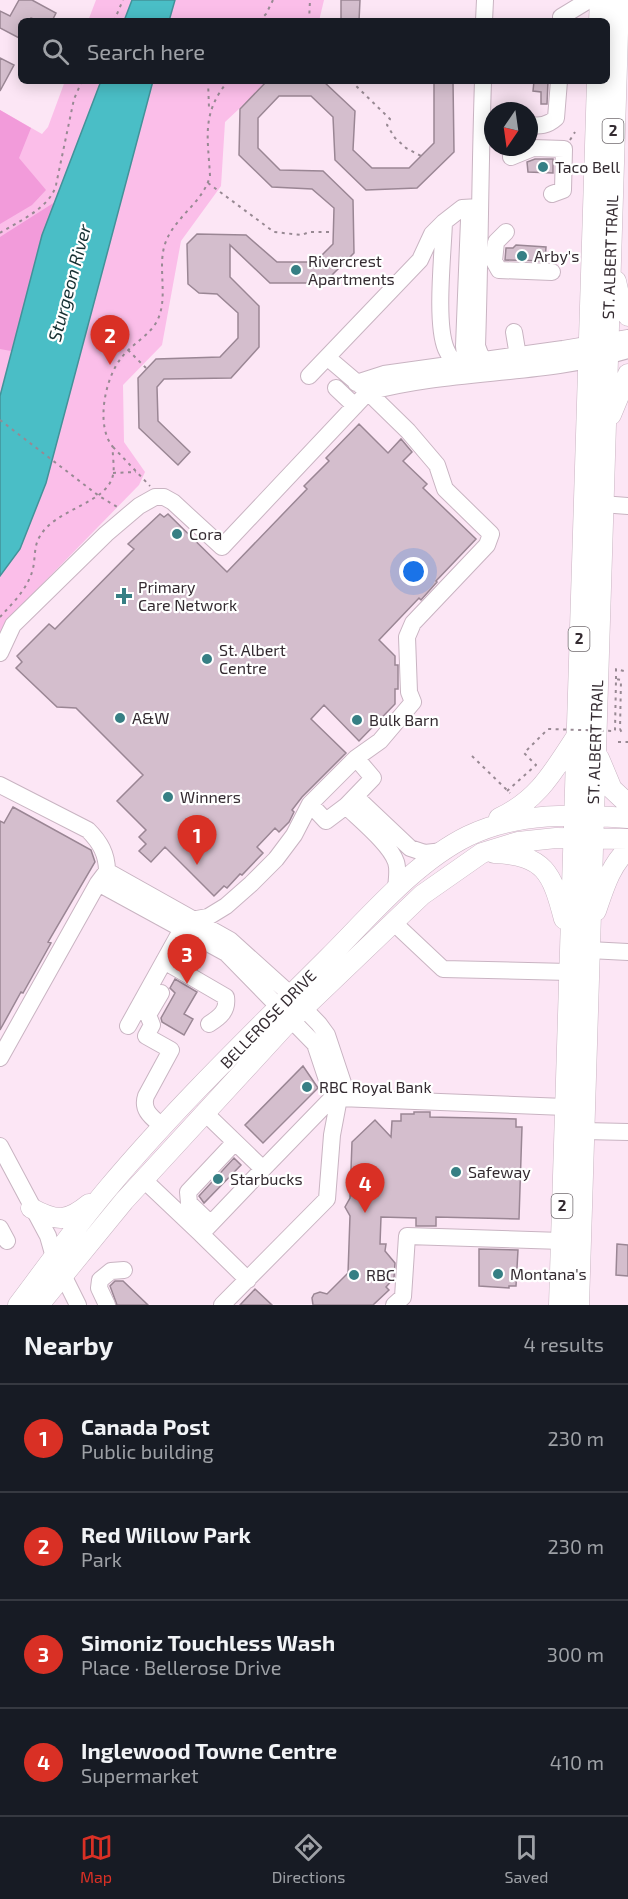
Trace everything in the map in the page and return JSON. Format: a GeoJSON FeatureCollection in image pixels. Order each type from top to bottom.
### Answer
{"type":"FeatureCollection","features":[{"type":"Feature","properties":{"kind":"main road"},"geometry":{"type":"LineString","coordinates":[[599,18],[600,0]]}},
{"type":"Feature","properties":{"kind":"main road","name":"ST. ALBERT TRAIL"},"geometry":{"type":"LineString","coordinates":[[559,1305],[570,942],[584,817],[595,751],[604,432],[597,350],[610,261],[619,0]]}},
{"type":"Feature","properties":{"kind":"main road"},"geometry":{"type":"LineString","coordinates":[[617,50],[628,71]]}},
{"type":"Feature","properties":{"kind":"main road","name":"ST. ALBERT TRAIL"},"geometry":{"type":"LineString","coordinates":[[584,817],[576,737],[597,350],[597,84]]}},
{"type":"Feature","properties":{"kind":"main road"},"geometry":{"type":"LineString","coordinates":[[613,134],[628,112]]}},
{"type":"Feature","properties":{"kind":"main road"},"geometry":{"type":"LineString","coordinates":[[610,261],[621,303],[628,316]]}},
{"type":"Feature","properties":{"kind":"main road"},"geometry":{"type":"LineString","coordinates":[[604,432],[628,374]]}},
{"type":"Feature","properties":{"kind":"main road"},"geometry":{"type":"LineString","coordinates":[[468,836],[531,799],[544,785],[576,737]]}},
{"type":"Feature","properties":{"kind":"main road"},"geometry":{"type":"LineString","coordinates":[[595,751],[612,789],[628,804]]}},
{"type":"Feature","properties":{"kind":"main road","name":"BELLEROSE DRIVE"},"geometry":{"type":"LineString","coordinates":[[18,1305],[144,1180],[291,1007],[396,891],[443,851],[468,836],[501,823],[541,817],[628,818]]}},
{"type":"Feature","properties":{"kind":"main road","name":"ST. ALBERT TRAIL"},"geometry":{"type":"LineString","coordinates":[[579,1305],[590,924],[583,838]]}},
{"type":"Feature","properties":{"kind":"main road","name":"BELLEROSE DRIVE"},"geometry":{"type":"LineString","coordinates":[[39,1305],[58,1266],[108,1189],[163,1127],[291,1007],[422,895],[482,853],[518,842],[583,838],[628,839]]}},
{"type":"Feature","properties":{"kind":"main road"},"geometry":{"type":"LineString","coordinates":[[590,924],[610,872],[619,857],[628,849]]}},
{"type":"Feature","properties":{"kind":"main road"},"geometry":{"type":"LineString","coordinates":[[482,853],[519,855],[535,862],[548,874],[556,889],[570,942]]}},
{"type":"Feature","properties":{"kind":"main road"},"geometry":{"type":"LineString","coordinates":[[32,1208],[54,1218],[68,1218],[108,1189]]}},
{"type":"Feature","properties":{"kind":"street"},"geometry":{"type":"LineString","coordinates":[[484,18],[485,0]]}},
{"type":"Feature","properties":{"kind":"street"},"geometry":{"type":"LineString","coordinates":[[561,17],[588,0]]}},
{"type":"Feature","properties":{"kind":"street"},"geometry":{"type":"LineString","coordinates":[[471,366],[477,346],[483,84]]}},
{"type":"Feature","properties":{"kind":"street"},"geometry":{"type":"LineString","coordinates":[[538,126],[550,123],[556,117],[559,84]]}},
{"type":"Feature","properties":{"kind":"street"},"geometry":{"type":"LineString","coordinates":[[538,115],[549,114],[558,107]]}},
{"type":"Feature","properties":{"kind":"street"},"geometry":{"type":"LineString","coordinates":[[511,157],[533,148],[564,149],[563,190],[552,194]]}},
{"type":"Feature","properties":{"kind":"street"},"geometry":{"type":"LineString","coordinates":[[309,376],[420,260],[432,234],[444,222],[462,208],[479,207]]}},
{"type":"Feature","properties":{"kind":"street"},"geometry":{"type":"LineString","coordinates":[[444,222],[441,329],[446,349],[471,366]]}},
{"type":"Feature","properties":{"kind":"street"},"geometry":{"type":"LineString","coordinates":[[506,232],[496,242],[494,261],[499,270],[552,272]]}},
{"type":"Feature","properties":{"kind":"street"},"geometry":{"type":"LineString","coordinates":[[514,332],[518,356]]}},
{"type":"Feature","properties":{"kind":"street"},"geometry":{"type":"LineString","coordinates":[[0,653],[13,625],[106,534],[139,506],[155,497],[164,497],[173,502],[222,547],[355,406],[362,388],[384,374],[597,350],[628,338]]}},
{"type":"Feature","properties":{"kind":"street"},"geometry":{"type":"LineString","coordinates":[[362,388],[408,382],[518,356],[628,350]]}},
{"type":"Feature","properties":{"kind":"street"},"geometry":{"type":"LineString","coordinates":[[128,1026],[178,936],[187,925],[208,917],[226,906],[251,884],[276,859],[294,835],[310,804],[356,758],[380,741],[413,702],[409,692],[406,637],[413,623],[487,545],[490,534],[445,489],[437,465],[392,415],[328,357]]}},
{"type":"Feature","properties":{"kind":"street"},"geometry":{"type":"LineString","coordinates":[[392,415],[398,394],[408,382]]}},
{"type":"Feature","properties":{"kind":"street"},"geometry":{"type":"LineString","coordinates":[[336,388],[355,406]]}},
{"type":"Feature","properties":{"kind":"street"},"geometry":{"type":"LineString","coordinates":[[602,504],[628,506]]}},
{"type":"Feature","properties":{"kind":"street"},"geometry":{"type":"LineString","coordinates":[[310,804],[326,821],[374,778],[356,758]]}},
{"type":"Feature","properties":{"kind":"street"},"geometry":{"type":"LineString","coordinates":[[0,1058],[103,877],[105,852],[97,838],[88,830],[2,790]]}},
{"type":"Feature","properties":{"kind":"street"},"geometry":{"type":"LineString","coordinates":[[351,801],[410,848],[425,853],[443,851]]}},
{"type":"Feature","properties":{"kind":"street"},"geometry":{"type":"LineString","coordinates":[[351,801],[396,862],[396,891]]}},
{"type":"Feature","properties":{"kind":"street"},"geometry":{"type":"LineString","coordinates":[[103,877],[187,925],[226,953],[291,1007],[315,1044],[330,1089],[339,1098]]}},
{"type":"Feature","properties":{"kind":"street"},"geometry":{"type":"LineString","coordinates":[[393,922],[443,969],[569,972]]}},
{"type":"Feature","properties":{"kind":"street"},"geometry":{"type":"LineString","coordinates":[[589,950],[628,952]]}},
{"type":"Feature","properties":{"kind":"street"},"geometry":{"type":"LineString","coordinates":[[164,961],[226,997],[227,1005],[222,1015],[209,1024]]}},
{"type":"Feature","properties":{"kind":"street"},"geometry":{"type":"LineString","coordinates":[[161,993],[148,1016],[152,1025],[146,1035],[171,1050],[144,1104],[145,1110],[163,1127]]}},
{"type":"Feature","properties":{"kind":"street"},"geometry":{"type":"LineString","coordinates":[[222,1305],[327,1199],[332,1135],[339,1098]]}},
{"type":"Feature","properties":{"kind":"street"},"geometry":{"type":"LineString","coordinates":[[206,1228],[330,1100],[339,1098],[565,1107]]}},
{"type":"Feature","properties":{"kind":"street"},"geometry":{"type":"LineString","coordinates":[[204,1112],[263,1169]]}},
{"type":"Feature","properties":{"kind":"street"},"geometry":{"type":"LineString","coordinates":[[584,1131],[628,1132]]}},
{"type":"Feature","properties":{"kind":"street"},"geometry":{"type":"LineString","coordinates":[[235,1142],[188,1192],[189,1203],[248,1280]]}},
{"type":"Feature","properties":{"kind":"street"},"geometry":{"type":"LineString","coordinates":[[0,1146],[48,1236],[58,1266],[78,1305]]}},
{"type":"Feature","properties":{"kind":"street"},"geometry":{"type":"LineString","coordinates":[[0,1168],[39,1241],[58,1266]]}},
{"type":"Feature","properties":{"kind":"street"},"geometry":{"type":"LineString","coordinates":[[144,1180],[206,1228]]}},
{"type":"Feature","properties":{"kind":"street"},"geometry":{"type":"LineString","coordinates":[[394,1305],[403,1297],[407,1236],[562,1241]]}},
{"type":"Feature","properties":{"kind":"street"},"geometry":{"type":"LineString","coordinates":[[107,1305],[99,1288],[100,1280],[111,1271],[124,1270]]}},
{"type":"Feature","properties":{"kind":"path"},"geometry":{"type":"LineString","coordinates":[[115,18],[123,0]]}},
{"type":"Feature","properties":{"kind":"path"},"geometry":{"type":"LineString","coordinates":[[262,18],[273,0]]}},
{"type":"Feature","properties":{"kind":"path"},"geometry":{"type":"LineString","coordinates":[[309,18],[310,0]]}},
{"type":"Feature","properties":{"kind":"path"},"geometry":{"type":"LineString","coordinates":[[0,232],[43,205],[52,196],[74,99],[81,84]]}},
{"type":"Feature","properties":{"kind":"path"},"geometry":{"type":"LineString","coordinates":[[208,84],[210,111]]}},
{"type":"Feature","properties":{"kind":"path"},"geometry":{"type":"LineString","coordinates":[[160,497],[113,447],[105,435],[104,403],[112,371],[128,350],[156,323],[161,304],[164,247],[172,229],[202,194],[208,183],[210,176],[208,118],[212,102],[226,84]]}},
{"type":"Feature","properties":{"kind":"path"},"geometry":{"type":"LineString","coordinates":[[354,84],[390,119],[387,125],[395,138],[406,148],[421,156]]}},
{"type":"Feature","properties":{"kind":"path"},"geometry":{"type":"LineString","coordinates":[[208,183],[274,232],[302,235],[309,232],[333,232]]}},
{"type":"Feature","properties":{"kind":"path"},"geometry":{"type":"LineString","coordinates":[[128,350],[147,369]]}},
{"type":"Feature","properties":{"kind":"path"},"geometry":{"type":"LineString","coordinates":[[0,420],[127,516]]}},
{"type":"Feature","properties":{"kind":"path"},"geometry":{"type":"LineString","coordinates":[[0,617],[30,578],[34,567],[36,546],[46,528],[62,515],[99,496],[109,484],[113,473],[113,447]]}},
{"type":"Feature","properties":{"kind":"path"},"geometry":{"type":"LineString","coordinates":[[113,473],[136,472]]}},
{"type":"Feature","properties":{"kind":"path"},"geometry":{"type":"LineString","coordinates":[[507,790],[536,765],[524,753],[548,729],[615,732],[616,669],[624,671]]}},
{"type":"Feature","properties":{"kind":"path"},"geometry":{"type":"LineString","coordinates":[[616,679],[621,680],[620,729],[622,733]]}},
{"type":"Feature","properties":{"kind":"path"},"geometry":{"type":"LineString","coordinates":[[618,742],[628,742]]}},
{"type":"Feature","properties":{"kind":"path"},"geometry":{"type":"LineString","coordinates":[[472,756],[514,798]]}},
{"type":"Feature","properties":{"kind":"shaded area"},"geometry":{"type":"Polygon","coordinates":[[[96,0],[132,0],[125,18],[89,18],[96,0]]]}},
{"type":"Feature","properties":{"kind":"shaded area"},"geometry":{"type":"Polygon","coordinates":[[[175,0],[324,0],[320,18],[170,18],[175,0]]]}},
{"type":"Feature","properties":{"kind":"shaded area"},"geometry":{"type":"Polygon","coordinates":[[[64,84],[100,84],[42,235],[0,396],[0,110],[42,134],[48,127],[64,84]]]}},
{"type":"Feature","properties":{"kind":"shaded area"},"geometry":{"type":"Polygon","coordinates":[[[152,84],[266,84],[225,122],[221,186],[181,241],[162,345],[123,385],[124,442],[145,472],[139,485],[15,612],[0,639],[0,576],[20,549],[46,483],[152,84]]]}},
{"type":"Feature","properties":{"kind":"shaded area"},"geometry":{"type":"Polygon","coordinates":[[[0,110],[31,128],[19,158],[46,190],[32,205],[0,224],[0,110]]]}},
{"type":"Feature","properties":{"kind":"shaded area"},"geometry":{"type":"Polygon","coordinates":[[[55,202],[11,351],[0,349],[0,237],[55,202]]]}},
{"type":"Feature","properties":{"kind":"water"},"geometry":{"type":"Polygon","coordinates":[[[132,0],[175,0],[170,18],[125,18],[132,0]]]}},
{"type":"Feature","properties":{"kind":"water","name":"Sturgeon River"},"geometry":{"type":"Polygon","coordinates":[[[100,84],[152,84],[46,483],[20,549],[0,576],[0,396],[42,235],[100,84]]]}},
{"type":"Feature","properties":{"kind":"building"},"geometry":{"type":"Polygon","coordinates":[[[19,0],[32,0],[56,13],[54,18],[18,18],[18,37],[0,28],[0,11],[10,16],[19,0]]]}},
{"type":"Feature","properties":{"kind":"building"},"geometry":{"type":"Polygon","coordinates":[[[341,0],[360,0],[359,18],[341,18],[341,0]]]}},
{"type":"Feature","properties":{"kind":"building"},"geometry":{"type":"Polygon","coordinates":[[[0,58],[14,65],[0,91],[0,58]]]}},
{"type":"Feature","properties":{"kind":"building","name":"Rivercrest Apartments"},"geometry":{"type":"Polygon","coordinates":[[[264,84],[326,84],[355,111],[353,150],[372,168],[409,168],[434,143],[434,84],[453,84],[454,152],[417,188],[366,190],[335,160],[333,117],[311,96],[279,96],[258,118],[258,148],[280,170],[323,171],[353,200],[354,253],[324,283],[270,283],[230,245],[230,277],[259,306],[259,347],[231,378],[164,379],[157,387],[158,421],[190,452],[178,465],[139,428],[138,378],[156,359],[220,357],[238,338],[238,313],[217,294],[199,293],[188,284],[187,244],[197,234],[246,235],[277,262],[315,262],[333,244],[334,208],[312,189],[272,187],[239,155],[240,109],[264,84]]]}},
{"type":"Feature","properties":{"kind":"building"},"geometry":{"type":"Polygon","coordinates":[[[534,84],[548,84],[547,104],[541,104],[541,92],[533,91],[534,84]]]}},
{"type":"Feature","properties":{"kind":"building"},"geometry":{"type":"Polygon","coordinates":[[[535,159],[553,159],[553,173],[528,172],[527,162],[535,159]]]}},
{"type":"Feature","properties":{"kind":"building","name":"Arby's"},"geometry":{"type":"Polygon","coordinates":[[[516,245],[546,247],[545,261],[505,260],[506,248],[513,248],[516,245]]]}},
{"type":"Feature","properties":{"kind":"building","name":"St. Albert Centre"},"geometry":{"type":"Polygon","coordinates":[[[359,424],[388,453],[401,439],[412,452],[403,461],[427,484],[423,488],[476,539],[421,600],[419,598],[379,640],[395,656],[395,665],[398,665],[398,689],[395,689],[395,704],[359,741],[324,705],[311,719],[346,753],[302,797],[292,810],[294,812],[289,822],[279,832],[275,828],[257,847],[263,853],[242,875],[240,874],[227,888],[224,886],[214,896],[165,847],[151,862],[139,851],[146,844],[139,837],[146,830],[117,801],[143,775],[76,708],[57,707],[16,668],[22,662],[17,656],[49,624],[55,629],[134,549],[128,544],[160,514],[164,517],[168,514],[227,572],[307,489],[304,486],[329,461],[326,458],[359,424]]]}},
{"type":"Feature","properties":{"kind":"building"},"geometry":{"type":"Polygon","coordinates":[[[13,807],[91,850],[95,862],[48,942],[51,943],[23,993],[21,992],[0,1030],[0,821],[4,823],[13,807]]]}},
{"type":"Feature","properties":{"kind":"building"},"geometry":{"type":"Polygon","coordinates":[[[175,979],[197,992],[184,1014],[193,1019],[184,1035],[162,1022],[161,1018],[175,993],[170,988],[175,979]]]}},
{"type":"Feature","properties":{"kind":"building"},"geometry":{"type":"Polygon","coordinates":[[[303,1066],[318,1088],[263,1143],[245,1125],[303,1066]]]}},
{"type":"Feature","properties":{"kind":"building","name":"Safeway"},"geometry":{"type":"Polygon","coordinates":[[[414,1112],[430,1112],[430,1117],[516,1119],[516,1127],[522,1127],[519,1219],[436,1217],[436,1226],[416,1226],[416,1218],[381,1217],[380,1244],[386,1244],[385,1251],[395,1263],[394,1278],[386,1287],[389,1290],[373,1305],[313,1305],[314,1294],[320,1292],[327,1294],[348,1273],[350,1216],[345,1207],[350,1198],[352,1142],[375,1120],[391,1137],[392,1121],[401,1121],[401,1114],[414,1114],[414,1112]]]}},
{"type":"Feature","properties":{"kind":"building"},"geometry":{"type":"Polygon","coordinates":[[[234,1158],[241,1165],[204,1203],[199,1196],[234,1158]]]}},
{"type":"Feature","properties":{"kind":"building"},"geometry":{"type":"Polygon","coordinates":[[[617,1244],[628,1245],[628,1276],[616,1275],[617,1244]]]}},
{"type":"Feature","properties":{"kind":"building","name":"Montana's"},"geometry":{"type":"Polygon","coordinates":[[[479,1249],[518,1250],[516,1286],[509,1286],[509,1288],[479,1286],[479,1249]]]}},
{"type":"Feature","properties":{"kind":"building"},"geometry":{"type":"Polygon","coordinates":[[[115,1281],[123,1281],[148,1305],[117,1305],[110,1286],[115,1281]]]}},
{"type":"Feature","properties":{"kind":"building"},"geometry":{"type":"Polygon","coordinates":[[[255,1289],[272,1305],[240,1305],[255,1289]]]}},
{"type":"Feature","properties":{"kind":"place","name":"Taco Bell"},"geometry":{"type":"Point","coordinates":[543,167]}},
{"type":"Feature","properties":{"kind":"place","name":"Arby's"},"geometry":{"type":"Point","coordinates":[522,256]}},
{"type":"Feature","properties":{"kind":"place","name":"Rivercrest Apartments"},"geometry":{"type":"Point","coordinates":[296,270]}},
{"type":"Feature","properties":{"kind":"place","name":"Red Willow Park"},"geometry":{"type":"Point","coordinates":[110,365]}},
{"type":"Feature","properties":{"kind":"place","name":"Cora"},"geometry":{"type":"Point","coordinates":[177,534]}},
{"type":"Feature","properties":{"kind":"place","name":"Primary Care Network"},"geometry":{"type":"Point","coordinates":[124,596]}},
{"type":"Feature","properties":{"kind":"place","name":"St. Albert Centre"},"geometry":{"type":"Point","coordinates":[207,659]}},
{"type":"Feature","properties":{"kind":"place","name":"A&W"},"geometry":{"type":"Point","coordinates":[120,718]}},
{"type":"Feature","properties":{"kind":"place","name":"Bulk Barn"},"geometry":{"type":"Point","coordinates":[357,720]}},
{"type":"Feature","properties":{"kind":"place","name":"Winners"},"geometry":{"type":"Point","coordinates":[168,797]}},
{"type":"Feature","properties":{"kind":"place","name":"Canada Post"},"geometry":{"type":"Point","coordinates":[197,865]}},
{"type":"Feature","properties":{"kind":"place","name":"Simoniz Touchless Wash"},"geometry":{"type":"Point","coordinates":[187,984]}},
{"type":"Feature","properties":{"kind":"place","name":"RBC Royal Bank"},"geometry":{"type":"Point","coordinates":[307,1087]}},
{"type":"Feature","properties":{"kind":"place","name":"Safeway"},"geometry":{"type":"Point","coordinates":[456,1172]}},
{"type":"Feature","properties":{"kind":"place","name":"Starbucks"},"geometry":{"type":"Point","coordinates":[218,1179]}},
{"type":"Feature","properties":{"kind":"place","name":"Inglewood Towne Centre"},"geometry":{"type":"Point","coordinates":[365,1213]}},
{"type":"Feature","properties":{"kind":"place","name":"Montana's"},"geometry":{"type":"Point","coordinates":[498,1274]}},
{"type":"Feature","properties":{"kind":"place","name":"RBC"},"geometry":{"type":"Point","coordinates":[354,1275]}}]}
